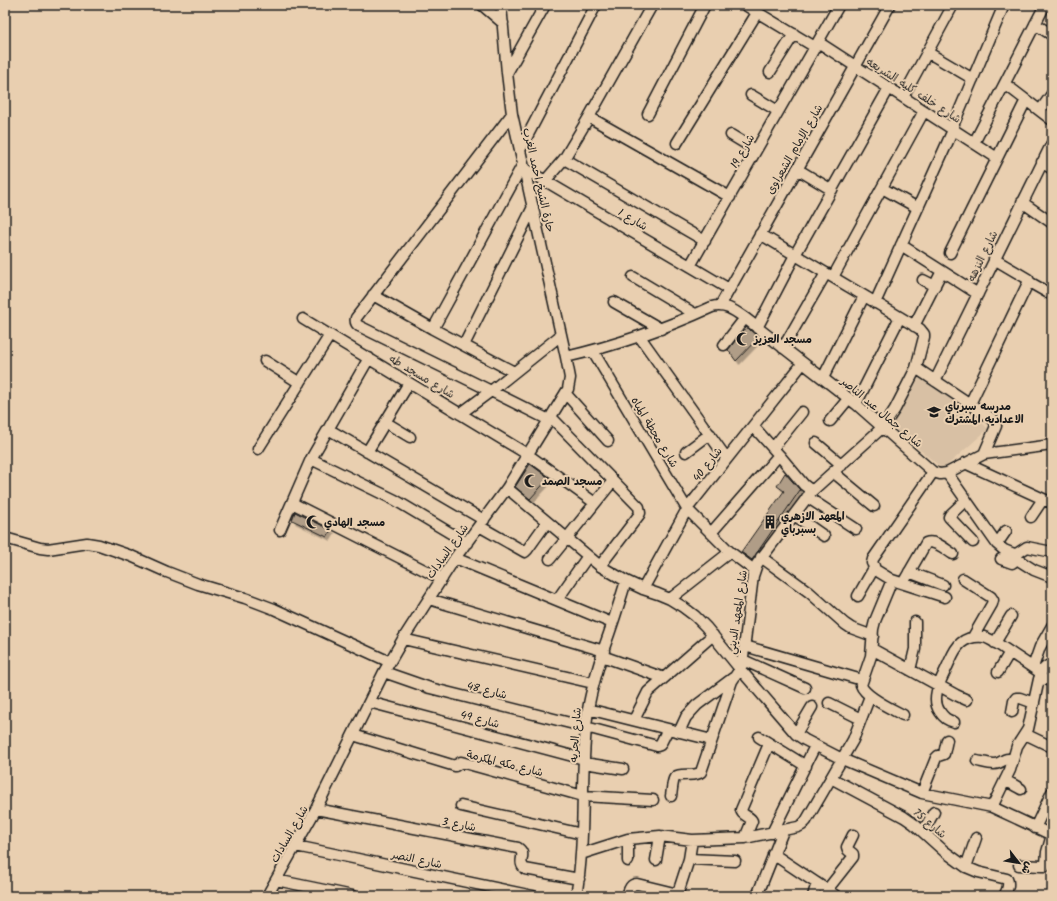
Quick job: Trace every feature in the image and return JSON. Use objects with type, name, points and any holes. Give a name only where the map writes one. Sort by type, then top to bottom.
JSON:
[{"type":"street","points":[[482,5],[503,23]]},
{"type":"street","name":"حارة الشيخ احمد الغرب","points":[[501,5],[512,114],[566,357]]},
{"type":"street","points":[[507,73],[544,5]]},
{"type":"street","points":[[520,150],[596,5]]},
{"type":"street","points":[[545,181],[564,159],[652,5]]},
{"type":"street","points":[[648,114],[705,5]]},
{"type":"street","name":"شارع خلف كليه الشريعه","points":[[745,5],[794,34],[816,44],[855,66],[997,158]]},
{"type":"street","name":"شارع 19","points":[[690,266],[839,5]]},
{"type":"street","name":"شارع الإمام الشعراوى","points":[[716,306],[729,289],[890,5]]},
{"type":"street","points":[[903,97],[953,5]]},
{"type":"street","points":[[875,303],[918,208],[1004,5]]},
{"type":"street","points":[[974,143],[1045,5]]},
{"type":"street","points":[[677,143],[757,13]]},
{"type":"street","points":[[1035,24],[1052,36]]},
{"type":"street","points":[[770,72],[794,34]]},
{"type":"street","points":[[927,52],[972,79]]},
{"type":"street","points":[[1005,84],[1052,120]]},
{"type":"street","points":[[757,328],[795,255],[889,88]]},
{"type":"street","points":[[1040,111],[1052,94]]},
{"type":"street","points":[[751,95],[778,111]]},
{"type":"street","points":[[950,253],[1026,100]]},
{"type":"street","points":[[783,348],[882,188],[924,111]]},
{"type":"street","points":[[512,114],[373,295],[356,318],[356,323],[359,326],[550,419],[613,481],[639,507],[640,510],[639,515],[600,566]]},
{"type":"street","points":[[589,117],[730,197]]},
{"type":"street","points":[[731,136],[756,150]]},
{"type":"street","name":"شارع النزهه","points":[[935,381],[1052,143]]},
{"type":"street","points":[[564,159],[705,241]]},
{"type":"street","points":[[1042,162],[1052,169]]},
{"type":"street","points":[[433,329],[524,167]]},
{"type":"street","name":"شارع 1","points":[[524,167],[545,181],[729,289]]},
{"type":"street","points":[[797,169],[832,190]]},
{"type":"street","points":[[882,188],[918,208]]},
{"type":"street","points":[[1022,202],[1052,223]]},
{"type":"street","points":[[464,345],[533,207]]},
{"type":"street","points":[[760,234],[914,326],[942,271]]},
{"type":"street","points":[[901,245],[978,294]]},
{"type":"street","points":[[994,260],[1028,279],[1029,282],[1052,295]]},
{"type":"street","points":[[633,277],[695,314]]},
{"type":"street","points":[[923,280],[935,286]]},
{"type":"street","points":[[970,404],[1029,282]]},
{"type":"street","points":[[373,295],[514,372]]},
{"type":"street","points":[[823,378],[864,296]]},
{"type":"street","points":[[614,302],[661,329]]},
{"type":"street","points":[[566,357],[593,351],[640,337],[716,306]]},
{"type":"street","name":"شارع جمال عبد الناصر","points":[[716,306],[724,306],[732,309],[745,318],[853,401],[933,472]]},
{"type":"street","points":[[830,421],[853,401],[900,317]]},
{"type":"street","points":[[724,346],[745,318]]},
{"type":"street","name":"شارع مسجد طه","points":[[303,319],[527,454],[595,503]]},
{"type":"street","name":"شارع المعهد الديني","points":[[671,796],[674,779],[676,776],[699,774],[731,684],[739,669],[745,646],[754,570],[761,557],[810,494],[883,428],[895,409],[916,368],[924,340],[924,334],[914,326]]},
{"type":"street","points":[[460,414],[491,391],[561,334]]},
{"type":"street","points":[[258,449],[330,335]]},
{"type":"street","points":[[640,337],[727,459]]},
{"type":"street","name":"شارع محطة المياه","points":[[593,351],[687,509],[730,552],[754,570]]},
{"type":"street","name":"شارع السادات","points":[[267,896],[316,809],[384,672],[403,639],[455,558],[507,488],[566,394],[570,378],[566,357]]},
{"type":"street","points":[[280,530],[311,459],[369,358]]},
{"type":"street","points":[[265,361],[300,383]]},
{"type":"street","name":"شارع 40","points":[[643,589],[687,509],[803,363]]},
{"type":"street","points":[[916,368],[992,418],[996,426],[984,454]]},
{"type":"street","points":[[367,452],[409,382]]},
{"type":"street","points":[[566,394],[608,441]]},
{"type":"street","points":[[711,533],[776,451],[802,412]]},
{"type":"street","points":[[385,422],[410,437]]},
{"type":"street","points":[[753,426],[776,451],[810,494],[856,529]]},
{"type":"street","points":[[328,429],[481,523],[525,552],[528,550],[547,522]]},
{"type":"street","points":[[686,452],[710,434]]},
{"type":"street","points":[[816,443],[842,465]]},
{"type":"street","points":[[945,597],[892,580],[874,569],[872,560],[933,472],[940,474],[947,473],[984,454],[1052,445]]},
{"type":"street","points":[[311,459],[395,500],[467,543]]},
{"type":"street","points":[[966,463],[1047,501],[1031,517]]},
{"type":"street","points":[[833,472],[874,506]]},
{"type":"street","points":[[947,473],[997,544],[1034,570],[1052,577]]},
{"type":"street","points":[[550,559],[613,481]]},
{"type":"street","points":[[507,488],[600,566],[626,581],[670,599],[695,616],[713,635],[739,669],[796,734],[805,740],[842,759],[922,793],[992,807],[1052,835],[1045,866],[1019,864]]},
{"type":"street","points":[[966,500],[950,514],[949,517],[973,542]]},
{"type":"street","points":[[292,503],[442,579]]},
{"type":"street","points":[[794,515],[824,536]]},
{"type":"street","points":[[997,544],[1006,531]]},
{"type":"street","points":[[5,538],[48,549],[87,543],[98,545],[131,556],[198,584],[245,598],[274,609],[390,662]]},
{"type":"street","points":[[903,583],[926,543],[934,542],[953,554]]},
{"type":"street","points":[[1001,559],[1010,563],[1014,562],[1015,556],[1027,547],[1052,552]]},
{"type":"street","points":[[670,599],[730,552]]},
{"type":"street","points":[[557,600],[588,556]]},
{"type":"street","points":[[761,557],[809,592],[845,624],[851,628],[873,636]]},
{"type":"street","points":[[455,558],[612,623]]},
{"type":"street","points":[[858,596],[874,569]]},
{"type":"street","points":[[909,572],[943,585]]},
{"type":"street","points":[[963,579],[991,597],[993,600],[973,637]]},
{"type":"street","points":[[892,580],[875,621],[869,664],[861,685],[870,696],[903,715]]},
{"type":"street","name":"شارع الحريه","points":[[576,896],[581,854],[584,761],[588,709],[593,683],[626,581]]},
{"type":"street","points":[[429,599],[603,653],[664,678]]},
{"type":"street","points":[[995,643],[1011,616]]},
{"type":"street","points":[[910,670],[915,649],[915,622]]},
{"type":"street","points":[[992,807],[1005,780],[1017,746],[1030,724],[1038,673],[1040,647],[1052,626]]},
{"type":"street","points":[[634,720],[646,695],[713,635]]},
{"type":"street","points":[[954,722],[944,718],[937,706],[935,700],[938,686],[955,650],[960,644],[973,637],[985,637],[1010,652],[1038,673],[1052,680]]},
{"type":"street","points":[[403,639],[593,683]]},
{"type":"street","points":[[745,646],[862,680]]},
{"type":"street","points":[[872,649],[966,700]]},
{"type":"street","points":[[998,672],[1010,652]]},
{"type":"street","points":[[1038,673],[1049,664],[1052,664]]},
{"type":"street","points":[[739,669],[805,688]]},
{"type":"street","points":[[679,732],[686,717],[696,705],[739,669]]},
{"type":"street","name":"شارع 48","points":[[384,672],[430,688],[657,746],[660,745],[668,729]]},
{"type":"street","points":[[581,854],[628,839],[660,836],[692,840],[745,838],[783,831],[802,825],[806,821],[853,740],[870,696]]},
{"type":"street","points":[[1012,712],[1014,700],[1016,698],[1034,703]]},
{"type":"street","name":"شارع 49","points":[[369,702],[584,761],[624,769]]},
{"type":"street","points":[[829,703],[861,719]]},
{"type":"street","points":[[796,734],[812,707]]},
{"type":"street","points":[[588,709],[712,740]]},
{"type":"street","points":[[1025,734],[1052,747]]},
{"type":"street","name":"شارع مكه المكرمة","points":[[353,735],[455,766],[461,762],[583,796]]},
{"type":"street","points":[[759,737],[806,766]]},
{"type":"street","points":[[922,793],[936,758],[944,754],[947,740]]},
{"type":"street","points":[[745,838],[752,821],[740,810],[769,744]]},
{"type":"street","points":[[772,833],[815,746]]},
{"type":"street","points":[[977,761],[994,764],[1006,759],[1013,760]]},
{"type":"street","name":"شارع 75","points":[[831,778],[904,817],[924,832],[944,851],[966,866],[985,874],[1005,878],[1008,881],[1006,891]]},
{"type":"street","points":[[1005,780],[1021,789]]},
{"type":"street","points":[[1036,828],[1052,792]]},
{"type":"street","points":[[583,796],[653,800]]},
{"type":"street","points":[[462,806],[582,834]]},
{"type":"street","name":"شارع 3","points":[[316,809],[518,848],[522,853],[521,864],[523,868],[579,879]]},
{"type":"street","points":[[924,832],[934,812]]},
{"type":"street","points":[[757,896],[783,831]]},
{"type":"street","points":[[827,890],[853,857],[853,854],[847,847],[853,835]]},
{"type":"street","points":[[656,860],[660,836]]},
{"type":"street","points":[[966,866],[976,838]]},
{"type":"street","points":[[628,839],[628,861]]},
{"type":"street","points":[[627,896],[630,887],[635,884],[678,895],[692,840]]},
{"type":"street","name":"شارع النصر","points":[[296,846],[533,896]]},
{"type":"street","points":[[773,854],[836,896]]},
{"type":"street","points":[[688,859],[735,860]]},
{"type":"street","points":[[276,880],[353,896]]},
{"type":"street","points":[[813,896],[817,883]]},
{"type":"shaded area","name":"مدرسه سبرباي الاعداديه المشترك","points":[[921,374],[958,399],[988,429],[943,469],[890,425]]},
{"type":"building","name":"مسجد العزيز","points":[[746,327],[759,337],[736,361],[728,350]]},
{"type":"building","name":"مسجد الصمد","points":[[530,464],[549,478],[530,499],[515,487]]},
{"type":"building","name":"المعهد الازهري بسبرباي","points":[[785,473],[800,490],[752,560],[741,552],[784,491],[777,486]]},
{"type":"building","points":[[295,512],[331,530],[327,537],[292,520]]},
{"type":"place","name":"مسجد العزيز","points":[[743,339]]},
{"type":"place","name":"مدرسه سبرباي الاعداديه المشترك","points":[[934,412]]},
{"type":"place","name":"مسجد الصمد","points":[[531,481]]},
{"type":"place","name":"مسجد الهادي","points":[[313,522]]},
{"type":"place","name":"المعهد الازهري بسبرباي","points":[[770,522]]}]
